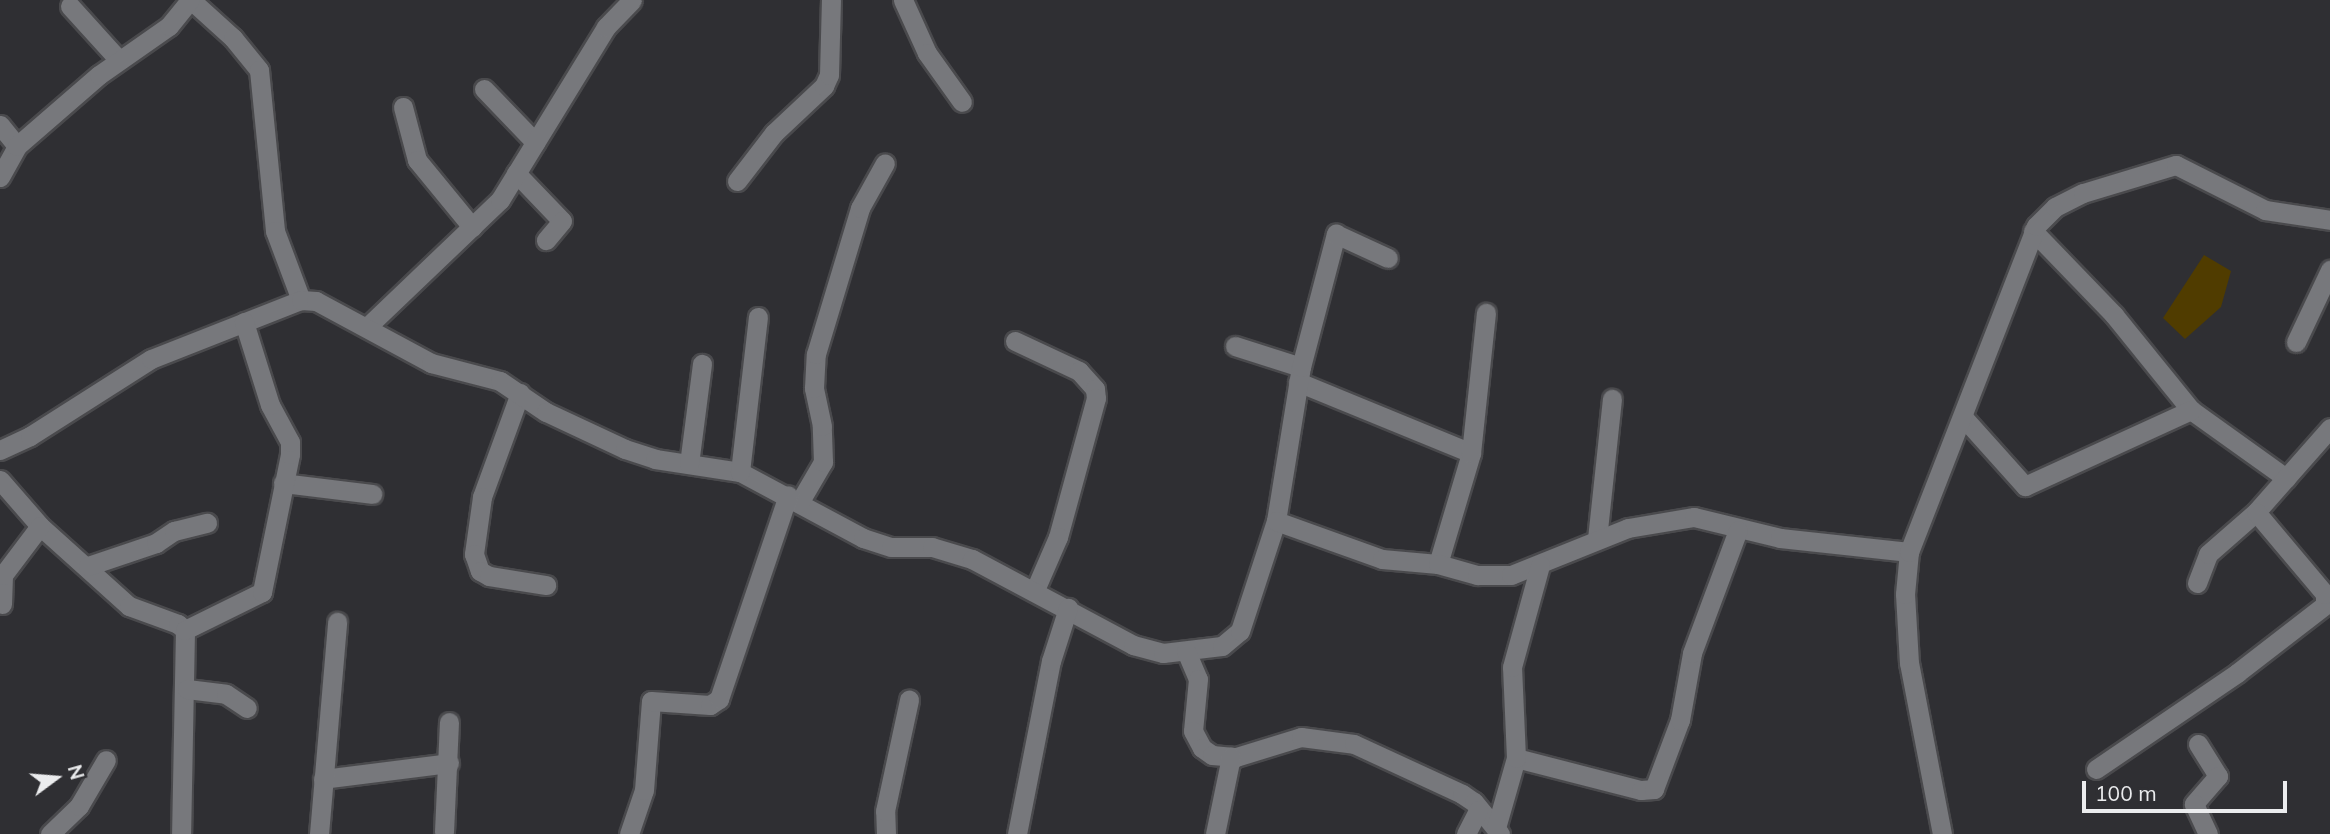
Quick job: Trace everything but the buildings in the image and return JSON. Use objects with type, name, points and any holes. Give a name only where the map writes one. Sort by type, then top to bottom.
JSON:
[{"type":"street","points":[[0,177],[17,146],[119,60],[169,26],[190,0],[259,70],[275,231],[301,300]]},
{"type":"street","points":[[367,327],[500,200],[606,27],[632,0]]},
{"type":"street","points":[[737,181],[774,133],[824,86],[829,75],[831,0]]},
{"type":"street","points":[[903,0],[927,53],[962,102]]},
{"type":"street","points":[[70,6],[119,60]]},
{"type":"street","points":[[484,89],[535,142]]},
{"type":"street","points":[[403,107],[417,160],[472,227]]},
{"type":"street","points":[[0,125],[17,146]]},
{"type":"street","points":[[629,834],[643,790],[651,701],[710,705],[719,699],[793,499],[823,462],[822,426],[814,388],[816,355],[860,208],[886,163]]},
{"type":"street","points":[[1942,834],[1909,663],[1905,594],[1909,552],[1963,417],[1983,355],[2034,231],[2055,207],[2083,193],[2176,165],[2265,209],[2330,220]]},
{"type":"street","points":[[516,173],[562,221],[546,240]]},
{"type":"street","points":[[2034,231],[2114,315],[2191,410],[2286,478]]},
{"type":"street","points":[[0,450],[30,436],[151,359],[301,300],[316,301],[430,363],[500,381],[546,412],[625,449],[689,464],[740,472],[863,538],[891,547],[932,547],[952,553],[1035,590],[1133,645],[1163,653],[1186,651],[1222,646],[1236,638],[1276,521],[1300,374],[1336,234],[1388,258]]},
{"type":"street","points":[[2296,342],[2330,271]]},
{"type":"street","points":[[1438,564],[1471,453],[1486,313]]},
{"type":"street","points":[[740,472],[758,317]]},
{"type":"street","points":[[185,630],[262,592],[283,484],[290,442],[270,405],[244,322]]},
{"type":"street","points":[[1015,341],[1079,371],[1089,380],[1096,398],[1058,537],[1035,590]]},
{"type":"street","points":[[1234,346],[1471,453]]},
{"type":"street","points":[[689,464],[702,363]]},
{"type":"street","points":[[520,393],[482,497],[474,554],[480,571],[489,576],[546,585]]},
{"type":"street","points":[[1597,539],[1612,399]]},
{"type":"street","points":[[1963,417],[2025,486],[2191,410]]},
{"type":"street","points":[[2197,583],[2208,554],[2256,512],[2330,428]]},
{"type":"street","points":[[0,480],[40,526],[88,566],[129,606],[178,624],[185,630],[187,689],[181,834]]},
{"type":"street","points":[[283,484],[372,494]]},
{"type":"street","points":[[2096,769],[2237,673],[2325,605],[2327,597],[2256,512]]},
{"type":"street","points":[[1276,521],[1382,559],[1438,564],[1495,578],[1541,565],[1597,539],[1677,518],[1704,517],[1738,530],[1909,552]]},
{"type":"street","points":[[88,566],[156,543],[174,531],[207,523]]},
{"type":"street","points":[[2,604],[3,575],[40,526]]},
{"type":"street","points":[[1516,758],[1641,790],[1654,789],[1679,720],[1692,653],[1738,530]]},
{"type":"street","points":[[1498,831],[1516,758],[1512,667],[1541,565]]},
{"type":"street","points":[[1017,834],[1051,661],[1068,608]]},
{"type":"street","points":[[319,834],[337,622]]},
{"type":"street","points":[[1186,651],[1198,679],[1195,740],[1212,755],[1231,757],[1301,737],[1354,744],[1462,794],[1498,831]]},
{"type":"street","points":[[187,689],[226,694],[247,708]]},
{"type":"street","points":[[886,834],[886,801],[909,700]]},
{"type":"street","points":[[444,832],[449,722]]},
{"type":"street","points":[[2198,744],[2218,776],[2194,804],[2208,834]]},
{"type":"street","points":[[1215,834],[1231,757]]},
{"type":"street","points":[[50,834],[79,806],[106,760]]},
{"type":"street","points":[[323,779],[449,763]]},
{"type":"street","points":[[1466,834],[1478,810]]},
{"type":"shaded area","points":[[2204,255],[2231,271],[2221,307],[2185,339],[2163,318]]}]
